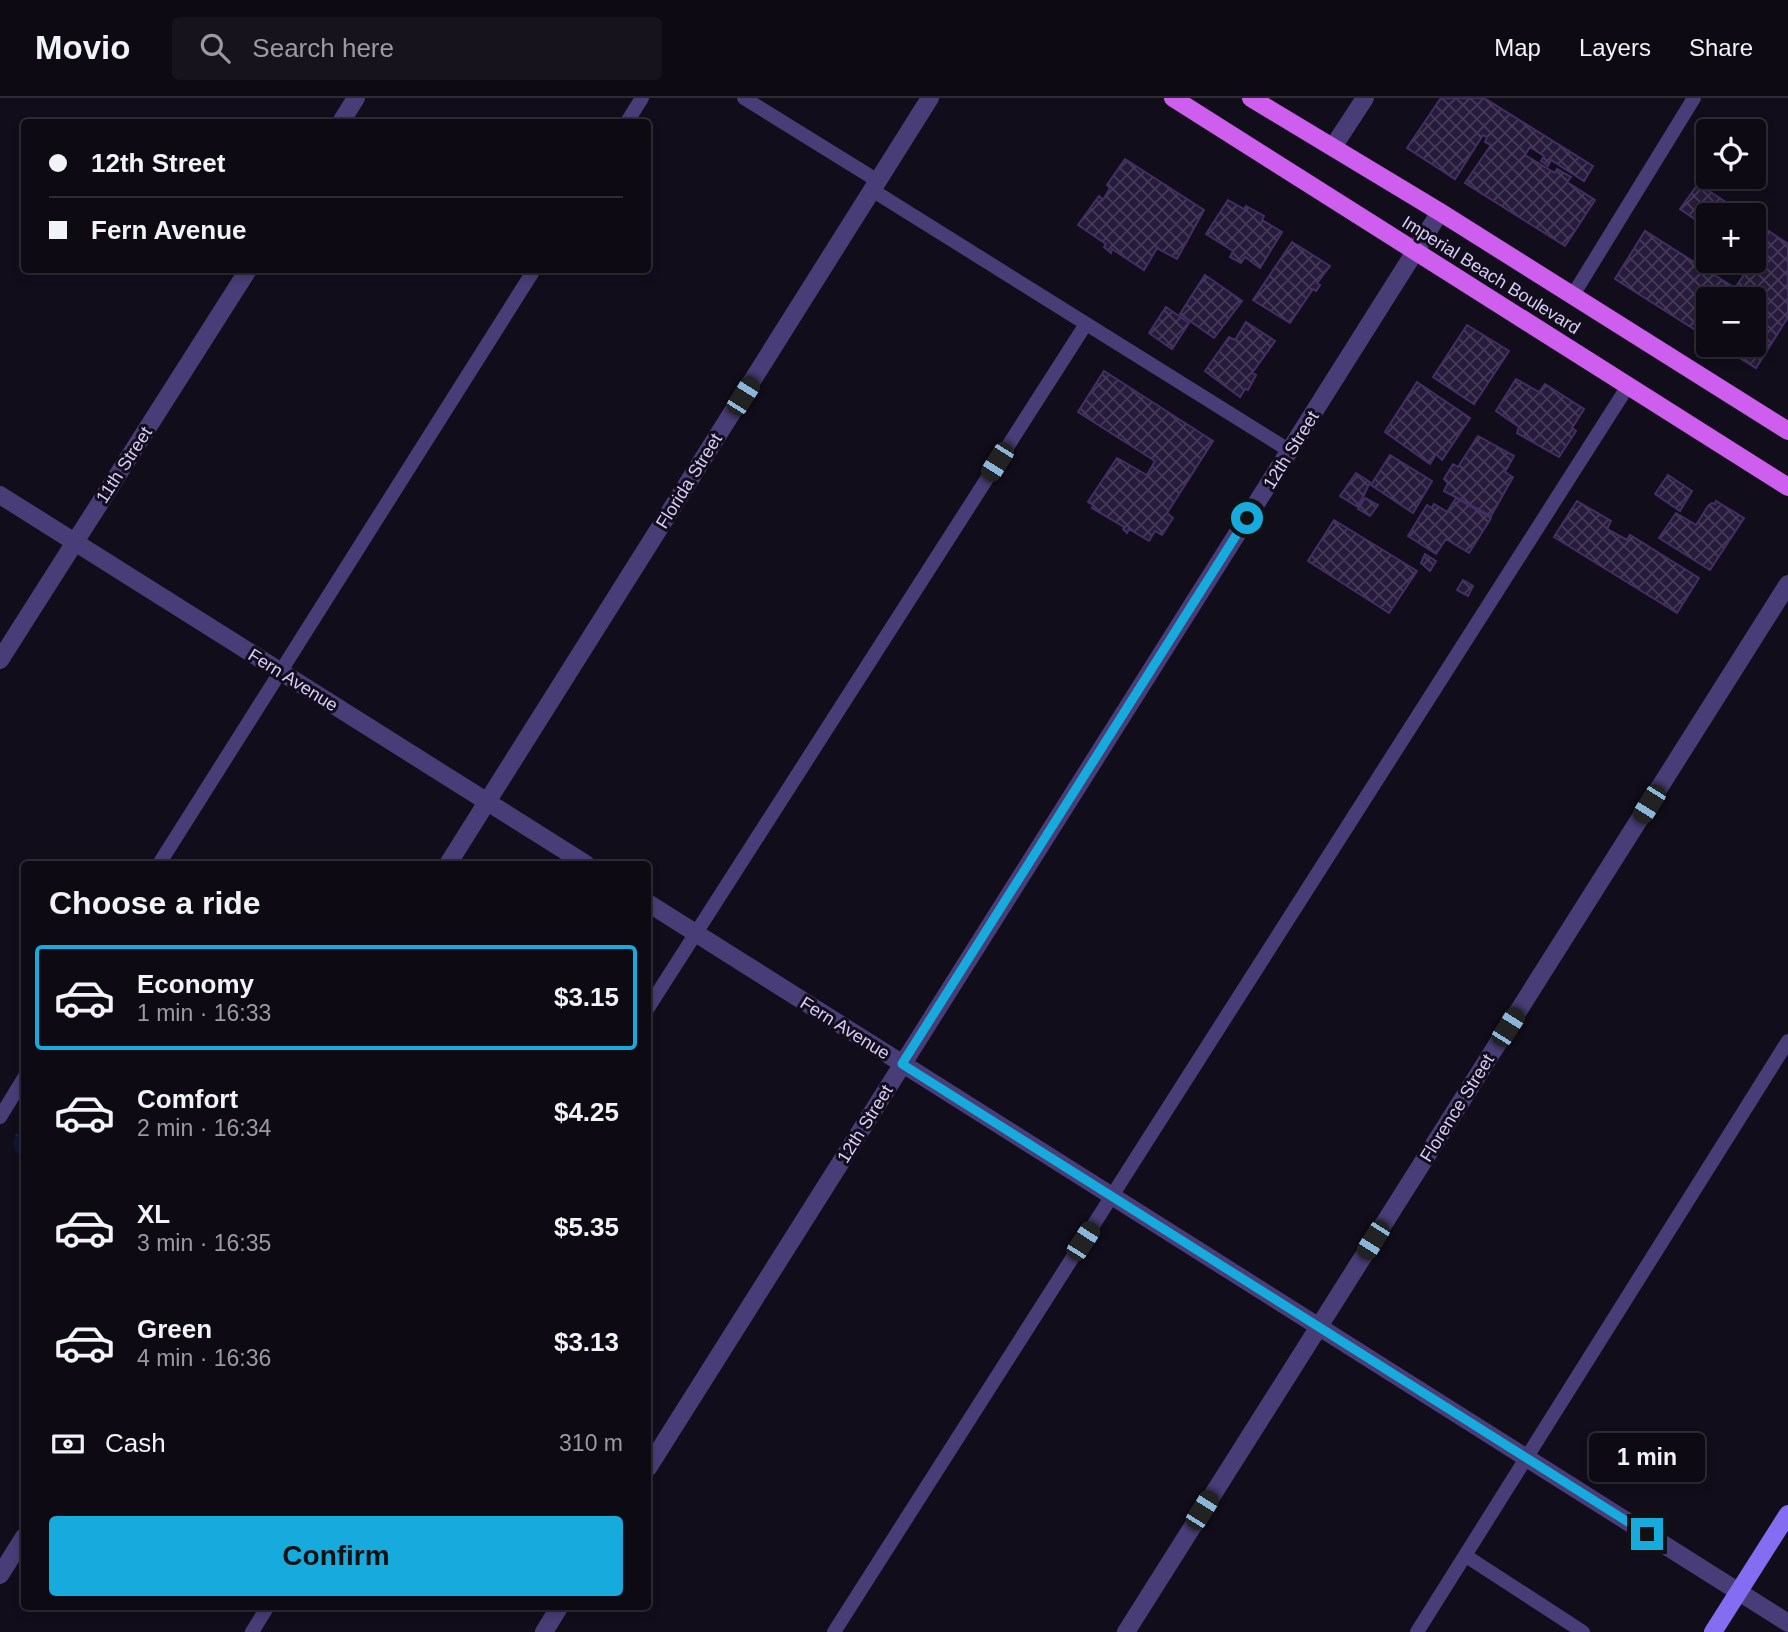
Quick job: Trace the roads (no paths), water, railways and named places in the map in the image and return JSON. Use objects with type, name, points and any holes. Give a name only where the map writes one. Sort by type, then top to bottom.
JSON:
[{"type":"main road","name":"Imperial Beach Boulevard","points":[[1172,98],[1628,386],[1786,480]]},
{"type":"main road","name":"Imperial Beach Boulevard","points":[[1251,98],[1440,212],[1788,431]]},
{"type":"main road","points":[[1713,1632],[1788,1514]]},
{"type":"street","points":[[343,119],[356,98]]},
{"type":"street","name":"Florida Street","points":[[450,861],[930,98]]},
{"type":"street","points":[[1333,147],[1365,98]]},
{"type":"street","name":"12th Street","points":[[651,1463],[1440,212]]},
{"type":"street","name":"11th Street","points":[[0,660],[246,273]]},
{"type":"street","name":"Fern Avenue","points":[[0,495],[581,861]]},
{"type":"street","name":"Florence Street","points":[[1126,1632],[1788,584]]},
{"type":"street","name":"Fern Avenue","points":[[651,905],[1788,1623]]},
{"type":"street","points":[[0,1575],[21,1541]]},
{"type":"street","points":[[544,1632],[558,1610]]},
{"type":"lane","points":[[629,119],[642,98]]},
{"type":"lane","points":[[744,98],[1086,324],[1290,451]]},
{"type":"lane","points":[[1573,295],[1694,98]]},
{"type":"lane","points":[[161,861],[532,273]]},
{"type":"lane","points":[[651,1004],[1086,324]]},
{"type":"lane","points":[[834,1632],[1628,386]]},
{"type":"lane","points":[[1417,1632],[1788,1041]]},
{"type":"lane","points":[[0,1117],[21,1083]]},
{"type":"lane","points":[[1466,1556],[1583,1632]]},
{"type":"lane","points":[[252,1632],[266,1610]]},
{"type":"water","points":[[21,1132],[21,1156],[14,1146],[16,1135]]}]
